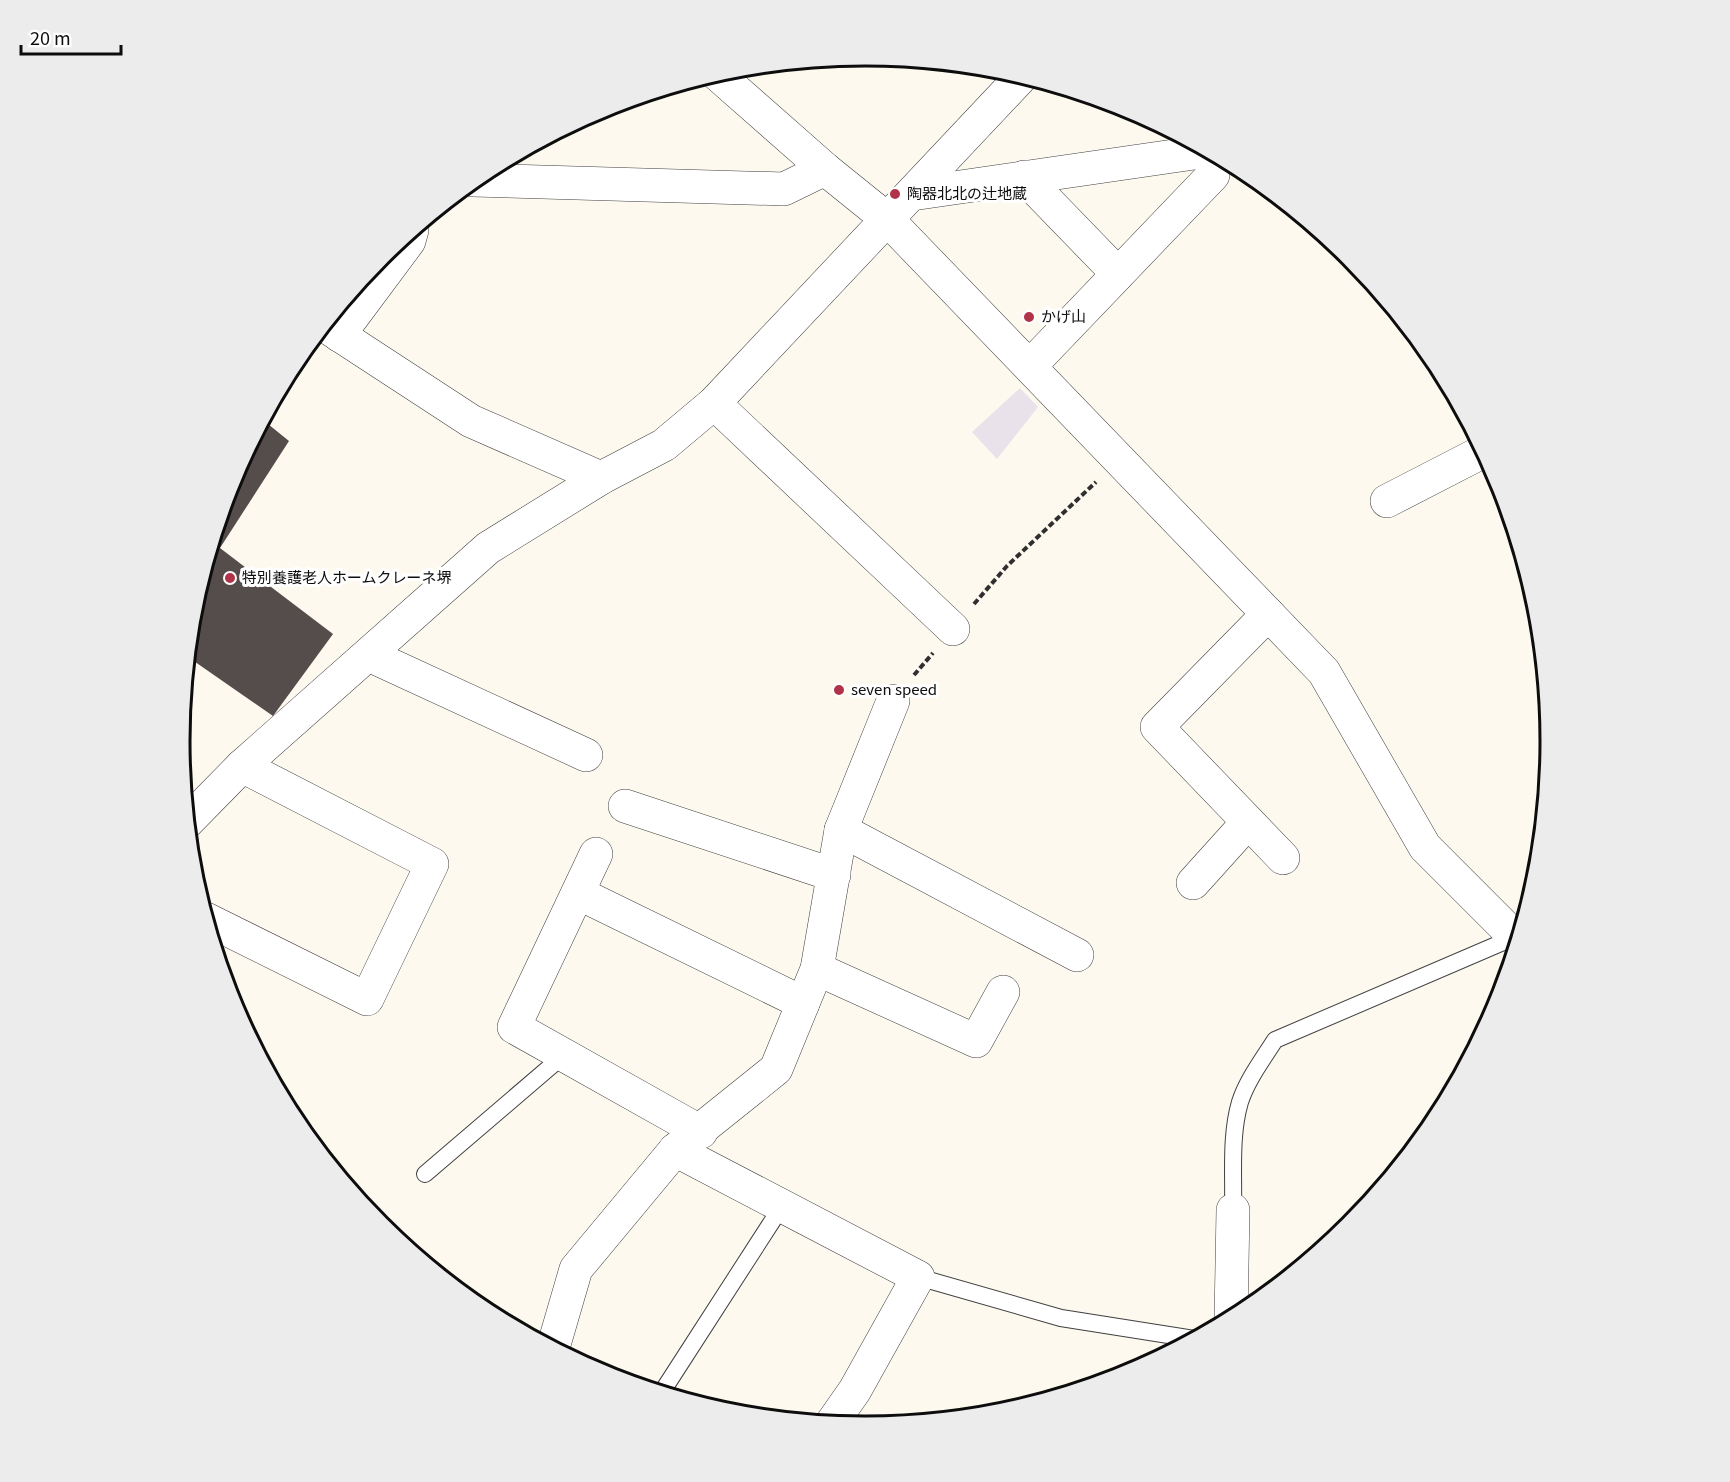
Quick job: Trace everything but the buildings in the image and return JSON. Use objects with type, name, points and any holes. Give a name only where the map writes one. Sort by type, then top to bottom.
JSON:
[{"type":"street","points":[[724,81],[825,169],[887,219],[1324,672],[1425,847],[1512,934]]},
{"type":"street","points":[[194,815],[242,766],[488,548],[600,478],[664,445],[714,403],[1015,83]]},
{"type":"street","points":[[912,194],[1024,177],[1210,163]]},
{"type":"street","points":[[1030,366],[1118,274],[1210,163]]},
{"type":"street","points":[[489,180],[784,189],[825,169]]},
{"type":"street","points":[[1024,177],[1118,274]]},
{"type":"street","points":[[393,260],[331,330],[471,421],[600,478]]},
{"type":"street","points":[[714,403],[953,629]]},
{"type":"street","points":[[1387,501],[1476,455]]},
{"type":"street","points":[[1268,614],[1157,727],[1284,858]]},
{"type":"street","points":[[369,655],[586,755]]},
{"type":"street","points":[[555,1340],[576,1269],[688,1141],[776,1069],[818,969],[841,831],[892,701]]},
{"type":"street","points":[[215,924],[367,999],[432,864],[242,766]]},
{"type":"street","points":[[625,806],[834,875]]},
{"type":"street","points":[[1193,883],[1248,822]]},
{"type":"street","points":[[841,831],[1077,955]]},
{"type":"street","points":[[596,854],[514,1027],[564,1055],[782,1206],[918,1277],[855,1390],[837,1415]]},
{"type":"street","points":[[578,893],[803,1003]]},
{"type":"street","points":[[818,969],[976,1041],[1002,992]]},
{"type":"street","points":[[1231,1308],[1233,1210]]},
{"type":"lane","points":[[1233,1210],[1234,1138],[1240,1101],[1275,1040],[1509,941]]},
{"type":"lane","points":[[425,1174],[564,1055]]},
{"type":"lane","points":[[666,1386],[782,1206]]},
{"type":"lane","points":[[918,1277],[1061,1318],[1182,1336]]},
{"type":"path","points":[[892,701],[1007,566],[1120,459]]},
{"type":"shaded area","points":[[1020,388],[1038,407],[997,459],[972,432]]},
{"type":"place","name":"陶器北北の辻地蔵","points":[[895,194]]},
{"type":"place","name":"かげ山","points":[[1029,317]]},
{"type":"place","name":"特別養護老人ホームクレーネ堺","points":[[230,578]]},
{"type":"place","name":"seven speed","points":[[839,690]]}]
